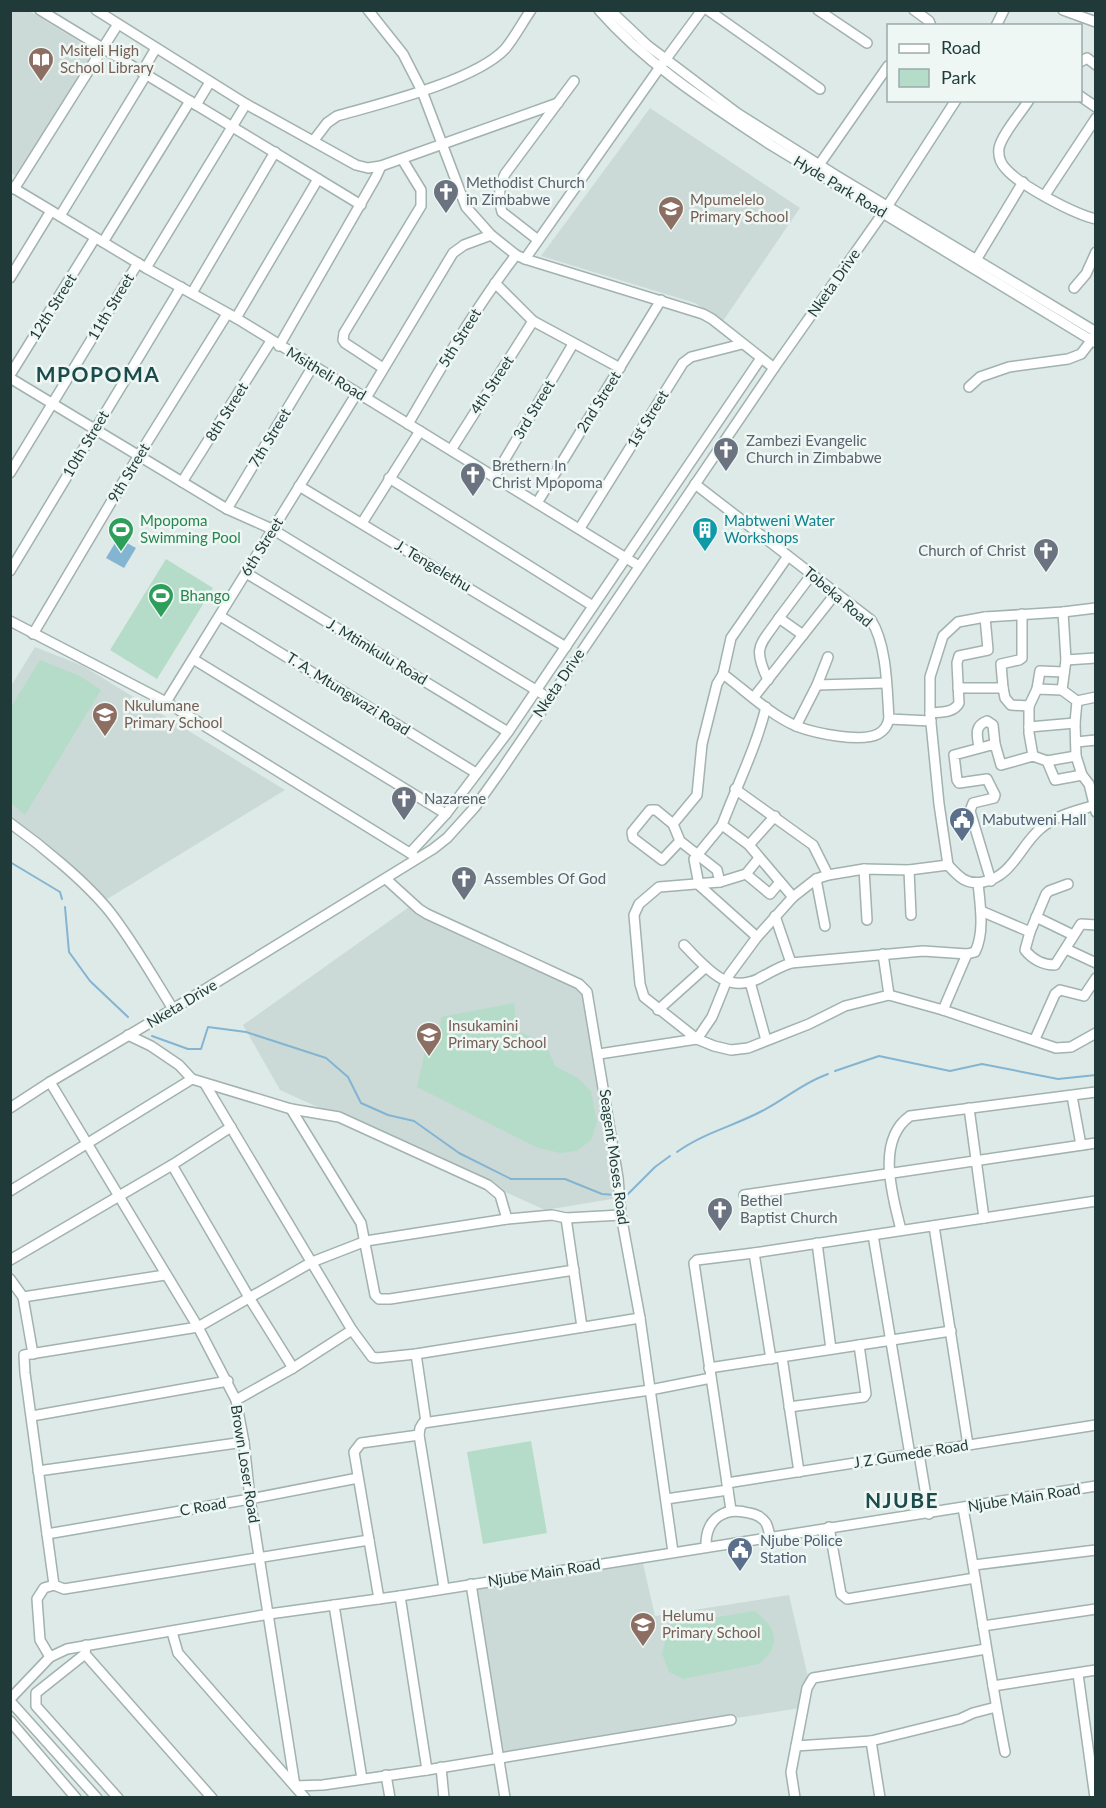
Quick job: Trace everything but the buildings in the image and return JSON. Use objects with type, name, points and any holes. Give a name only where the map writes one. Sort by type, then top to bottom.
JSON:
[{"type":"street","points":[[40,10],[361,205]]},
{"type":"street","points":[[96,10],[246,104],[356,165],[368,168],[402,159],[441,143],[558,103]]},
{"type":"street","points":[[368,10],[403,54],[422,91],[466,207],[491,235],[521,257],[661,300],[712,319],[774,368]]},
{"type":"street","points":[[314,140],[327,123],[337,116],[422,91],[486,63],[504,50],[531,10]]},
{"type":"street","name":"Hyde Park Road","points":[[599,10],[621,33],[737,113],[886,209],[1095,338]]},
{"type":"street","name":"Hyde Park Road","points":[[610,10],[663,63],[771,145],[886,209]]},
{"type":"street","name":"5th Street","points":[[408,424],[449,353],[495,283],[538,240],[702,10]]},
{"type":"street","points":[[708,10],[820,89]]},
{"type":"street","points":[[818,10],[867,43]]},
{"type":"street","points":[[914,10],[930,24]]},
{"type":"street","points":[[997,24],[1004,10]]},
{"type":"street","points":[[1063,10],[1095,22]]},
{"type":"street","points":[[12,188],[118,24]]},
{"type":"street","points":[[10,278],[55,213],[144,73],[156,48]]},
{"type":"street","points":[[1095,51],[1084,60],[1095,65]]},
{"type":"street","points":[[819,165],[887,67]]},
{"type":"street","points":[[538,240],[502,212],[500,190],[504,174],[574,81]]},
{"type":"street","name":"12th Street","points":[[10,377],[99,240],[193,103],[210,82]]},
{"type":"street","name":"Nketa Drive","points":[[10,1108],[386,879],[414,856],[447,838],[500,772],[694,484],[886,209],[955,102]]},
{"type":"street","points":[[1028,102],[1002,141],[999,160],[1006,170],[1023,182],[1077,213],[1095,219]]},
{"type":"street","name":"11th Street","points":[[10,473],[246,104]]},
{"type":"street","points":[[1045,195],[1095,118]]},
{"type":"street","points":[[192,293],[275,152]]},
{"type":"street","points":[[383,368],[343,340],[344,333],[421,206],[421,190],[402,159]]},
{"type":"street","name":"8th Street","points":[[182,482],[275,343],[361,205],[381,166]]},
{"type":"street","points":[[236,318],[318,179]]},
{"type":"street","points":[[974,264],[1023,182]]},
{"type":"street","name":"Msitheli Road","points":[[12,188],[142,266],[236,318],[639,566]]},
{"type":"street","name":"6th Street","points":[[166,702],[300,486],[383,368],[453,253],[464,245],[491,235]]},
{"type":"street","points":[[1074,288],[1086,274],[1095,252]]},
{"type":"street","points":[[495,283],[533,321],[620,368]]},
{"type":"street","name":"10th Street","points":[[10,571],[182,287]]},
{"type":"street","name":"2nd Street","points":[[537,503],[661,300]]},
{"type":"street","name":"9th Street","points":[[33,634],[138,455],[227,314]]},
{"type":"street","name":"4th Street","points":[[451,450],[533,321]]},
{"type":"street","points":[[969,387],[980,377],[1009,367],[1068,359],[1081,354],[1095,338]]},
{"type":"street","name":"3rd Street","points":[[495,476],[573,344]]},
{"type":"street","name":"1st Street","points":[[580,528],[683,363],[691,357],[742,344]]},
{"type":"street","points":[[10,621],[99,665],[166,702],[414,856],[537,691],[625,556],[761,358]]},
{"type":"street","name":"7th Street","points":[[227,509],[313,366]]},
{"type":"street","points":[[10,377],[227,509],[272,530],[549,698]]},
{"type":"street","points":[[362,523],[420,431]]},
{"type":"street","points":[[389,478],[593,606]]},
{"type":"street","name":"Tobeka Road","points":[[694,484],[871,620],[877,629],[882,651],[889,719]]},
{"type":"street","name":"J. Tengelethu","points":[[300,486],[566,647]]},
{"type":"street","points":[[673,824],[696,798],[702,744],[717,684],[723,674],[732,638],[788,556]]},
{"type":"street","name":"J. Mtimkulu Road","points":[[246,573],[508,732]]},
{"type":"street","points":[[768,680],[758,653],[759,646],[812,574]]},
{"type":"street","points":[[754,697],[836,593]]},
{"type":"street","points":[[1077,701],[1076,756],[1082,775],[1092,783],[1095,807],[1063,815],[1050,821],[1038,830],[1011,866],[990,881],[970,883],[959,878],[948,865],[930,717],[930,677],[943,636],[958,622],[986,617],[1095,608]]},
{"type":"street","points":[[1062,690],[1066,660],[1063,612]]},
{"type":"street","points":[[1002,664],[1022,658],[1022,614]]},
{"type":"street","name":"T. A. Mtungwazi Road","points":[[220,615],[476,773]]},
{"type":"street","points":[[986,617],[988,650],[1002,664],[1005,698],[1011,705],[1029,706]]},
{"type":"street","points":[[779,618],[803,635]]},
{"type":"street","points":[[723,674],[766,707],[796,726],[826,734],[862,738],[885,729],[889,719],[930,717],[954,710],[959,703],[957,663],[959,656],[988,650]]},
{"type":"street","points":[[796,726],[817,686],[828,657]]},
{"type":"street","points":[[1066,660],[1095,658]]},
{"type":"street","points":[[193,659],[447,814]]},
{"type":"street","points":[[1033,756],[1029,706],[1037,689],[1040,671],[1064,672]]},
{"type":"street","points":[[817,686],[886,682]]},
{"type":"street","points":[[958,688],[1003,688]]},
{"type":"street","points":[[1037,689],[1062,690],[1077,701],[1095,697]]},
{"type":"street","points":[[757,937],[699,885],[693,863],[697,853],[722,825],[735,789],[759,737],[766,707]]},
{"type":"street","points":[[979,747],[978,728],[980,724],[987,721],[993,725],[1001,765],[1033,756],[1047,761],[1076,756]]},
{"type":"street","points":[[1029,727],[1075,723]]},
{"type":"street","points":[[1076,742],[1095,740]]},
{"type":"street","points":[[990,881],[970,811],[973,803],[989,800],[995,795],[987,779],[959,783],[953,758],[954,755],[995,744]]},
{"type":"street","points":[[1047,761],[1055,780],[1082,775]]},
{"type":"street","points":[[735,789],[813,845],[828,875]]},
{"type":"street","points":[[680,841],[662,860],[632,836],[632,832],[653,808],[673,824],[680,841],[717,870],[720,882]]},
{"type":"street","points":[[748,844],[775,816]]},
{"type":"street","points":[[10,823],[103,904],[143,960],[173,1010]]},
{"type":"street","points":[[722,825],[748,844],[793,897]]},
{"type":"street","points":[[759,858],[746,874],[720,882],[659,887],[639,904],[634,915],[642,994],[657,1010],[697,1039],[731,1050],[748,1048],[809,1024],[845,1006],[889,995],[1035,1039],[1056,1048],[1071,1047],[1095,1033]]},
{"type":"street","points":[[599,1054],[697,1039],[714,1012],[726,981],[757,937],[793,897],[816,879],[864,869],[909,870],[948,865]]},
{"type":"street","points":[[864,869],[867,920]]},
{"type":"street","points":[[909,870],[911,915]]},
{"type":"street","points":[[746,874],[770,894],[780,882]]},
{"type":"street","name":"Seagent Moses Road","points":[[386,879],[427,914],[585,987],[599,1054],[618,1178],[621,1215],[640,1318],[673,1552]]},
{"type":"street","points":[[816,879],[825,926]]},
{"type":"street","points":[[684,945],[706,967],[726,981],[739,984],[750,982],[791,963],[923,951],[967,954],[975,952],[979,945],[981,911],[978,883]]},
{"type":"street","points":[[1068,884],[1049,891],[1036,917],[1025,950],[1032,958],[1055,965],[1082,923],[1095,925]]},
{"type":"street","points":[[981,911],[1030,932]]},
{"type":"street","points":[[775,916],[791,963]]},
{"type":"street","points":[[1036,917],[1073,935]]},
{"type":"street","points":[[1066,949],[1095,963]]},
{"type":"street","points":[[883,954],[889,995]]},
{"type":"street","points":[[943,1010],[967,954]]},
{"type":"street","points":[[657,1010],[706,967]]},
{"type":"street","points":[[1035,1039],[1055,994],[1060,990],[1067,990],[1084,996],[1095,978]]},
{"type":"street","points":[[750,982],[766,1040]]},
{"type":"street","points":[[128,1035],[151,1046],[179,1065],[192,1079],[291,1109],[339,1117],[488,1185],[500,1195],[507,1219]]},
{"type":"street","points":[[10,1191],[192,1079]]},
{"type":"street","name":"Brown Loser Road","points":[[50,1082],[198,1327],[236,1400],[295,1786]]},
{"type":"street","points":[[205,1084],[352,1330],[372,1357],[416,1354],[640,1318]]},
{"type":"street","points":[[901,1230],[888,1173],[892,1146],[900,1125],[910,1116],[1095,1092]]},
{"type":"street","points":[[1072,1096],[1081,1145]]},
{"type":"street","points":[[969,1108],[984,1218]]},
{"type":"street","points":[[291,1109],[361,1223],[375,1295],[383,1300],[574,1270]]},
{"type":"street","points":[[10,1260],[172,1165],[231,1127]]},
{"type":"street","points":[[744,1195],[1095,1143]]},
{"type":"street","points":[[172,1165],[293,1368]]},
{"type":"street","points":[[731,1510],[694,1263],[697,1260],[1095,1201]]},
{"type":"street","points":[[54,1585],[24,1355],[198,1327],[312,1262],[366,1241],[507,1219],[552,1215],[566,1218],[621,1215]]},
{"type":"street","points":[[566,1218],[582,1328]]},
{"type":"street","points":[[934,1226],[968,1445]]},
{"type":"street","points":[[873,1235],[890,1340],[929,1514]]},
{"type":"street","points":[[817,1243],[831,1349]]},
{"type":"street","points":[[754,1253],[771,1359]]},
{"type":"street","points":[[24,1297],[165,1275]]},
{"type":"street","points":[[10,1279],[24,1297],[33,1354]]},
{"type":"street","points":[[236,1400],[293,1368],[352,1330]]},
{"type":"street","points":[[444,1588],[419,1435],[420,1428],[426,1422],[650,1390],[771,1359],[951,1331]]},
{"type":"street","points":[[789,1407],[864,1397],[866,1394],[859,1345]]},
{"type":"street","points":[[416,1354],[426,1422]]},
{"type":"street","points":[[782,1357],[799,1472]]},
{"type":"street","points":[[32,1416],[228,1381]]},
{"type":"street","name":"J Z Gumede Road","points":[[666,1499],[799,1472],[1095,1425]]},
{"type":"street","points":[[379,1599],[354,1452],[361,1443],[419,1435]]},
{"type":"street","points":[[38,1471],[244,1442]]},
{"type":"street","name":"C Road","points":[[47,1534],[358,1478]]},
{"type":"street","points":[[1095,1486],[1095,1497]]},
{"type":"street","name":"Njube Main Road","points":[[10,1700],[50,1657],[67,1649],[86,1649],[269,1614],[400,1596],[1095,1486]]},
{"type":"street","points":[[963,1508],[1005,1752]]},
{"type":"street","points":[[706,1547],[712,1521],[731,1510],[753,1514],[762,1519],[767,1524],[770,1536]]},
{"type":"street","points":[[829,1527],[841,1594],[847,1599],[975,1578]]},
{"type":"street","points":[[50,1657],[40,1640],[37,1599],[44,1588],[54,1585],[64,1589],[369,1540]]},
{"type":"street","points":[[974,1565],[1095,1550]]},
{"type":"street","points":[[471,1584],[506,1797]]},
{"type":"street","points":[[400,1596],[427,1770]]},
{"type":"street","points":[[334,1605],[362,1779]]},
{"type":"street","points":[[982,1626],[1095,1609]]},
{"type":"street","points":[[172,1632],[178,1653],[305,1797]]},
{"type":"street","points":[[118,1797],[36,1706],[36,1694],[86,1649],[212,1797]]},
{"type":"street","points":[[795,1797],[791,1772],[807,1688],[813,1678],[986,1649]]},
{"type":"street","points":[[993,1686],[1095,1670]]},
{"type":"street","points":[[1078,1674],[1095,1797]]},
{"type":"street","points":[[10,1700],[97,1797]]},
{"type":"street","points":[[796,1746],[872,1741],[960,1719],[996,1707]]},
{"type":"street","points":[[295,1786],[323,1785],[427,1770],[731,1720]]},
{"type":"street","points":[[10,1721],[76,1797]]},
{"type":"street","points":[[872,1741],[880,1797]]},
{"type":"street","points":[[441,1767],[444,1797]]},
{"type":"street","points":[[386,1775],[390,1797]]},
{"type":"shaded area","points":[[10,11],[29,11],[95,51],[19,178],[11,173]]},
{"type":"shaded area","name":"Mpumelelo Primary School","points":[[650,108],[800,208],[723,321],[695,303],[541,256]]},
{"type":"shaded area","name":"Nkulumane Primary School","points":[[35,647],[83,666],[285,790],[104,901],[11,819],[11,686]]},
{"type":"shaded area","name":"Insukamini Primary School","points":[[409,907],[581,987],[585,991],[618,1198],[545,1210],[280,1090],[243,1025]]},
{"type":"shaded area","name":"Helumu Primary School","points":[[642,1559],[655,1616],[789,1595],[809,1681],[801,1708],[503,1754],[473,1585]]},
{"type":"green space","name":"Bhango","points":[[166,559],[213,588],[157,679],[110,650]]},
{"type":"green space","points":[[40,660],[80,676],[101,690],[25,815],[11,803],[11,707]]},
{"type":"green space","points":[[514,1003],[517,1031],[545,1042],[555,1066],[578,1078],[591,1091],[597,1122],[591,1140],[577,1151],[560,1153],[538,1148],[417,1087],[427,1042],[439,1041],[441,1017]]},
{"type":"green space","points":[[531,1441],[547,1533],[483,1544],[467,1452]]},
{"type":"green space","points":[[754,1611],[768,1623],[774,1636],[771,1650],[759,1664],[683,1679],[669,1672],[662,1654],[669,1625]]},
{"type":"water","name":"Mpopoma Swimming Pool","points":[[118,538],[136,548],[124,568],[106,558]]},
{"type":"waterway","points":[[10,862],[60,892],[62,899]]},
{"type":"waterway","points":[[65,907],[69,952],[90,981],[128,1017]]},
{"type":"waterway","points":[[152,1036],[188,1049],[201,1049],[208,1027],[246,1032],[326,1058],[348,1077],[361,1103],[388,1115],[414,1121],[459,1153],[511,1179],[565,1179],[602,1194],[616,1195]]},
{"type":"waterway","points":[[835,1071],[879,1056],[950,1071],[982,1064],[1058,1079],[1096,1075]]},
{"type":"waterway","points":[[677,1152],[697,1140],[762,1111],[828,1074]]},
{"type":"waterway","points":[[623,1195],[627,1195],[655,1167],[670,1156]]},
{"type":"place","name":"Msiteli High School Library","points":[[41,83]]},
{"type":"place","name":"Methodist Church in Zimbabwe","points":[[446,215]]},
{"type":"place","name":"Mpumelelo Primary School","points":[[671,232]]},
{"type":"place","name":"Zambezi Evangelic Church in Zimbabwe","points":[[726,473]]},
{"type":"place","name":"Brethern In Christ Mpopoma","points":[[473,498]]},
{"type":"place","name":"Mpopoma Swimming Pool","points":[[121,553]]},
{"type":"place","name":"Mabtweni Water Workshops","points":[[705,553]]},
{"type":"place","name":"Church of Christ","points":[[1046,574]]},
{"type":"place","name":"Bhango","points":[[161,619]]},
{"type":"place","name":"Nkulumane Primary School","points":[[105,738]]},
{"type":"place","name":"Nazarene","points":[[404,822]]},
{"type":"place","name":"Mabutweni Hall","points":[[962,843]]},
{"type":"place","name":"Assembles Of God","points":[[464,902]]},
{"type":"place","name":"Insukamini Primary School","points":[[429,1058]]},
{"type":"place","name":"Bethel Baptist Church","points":[[720,1233]]},
{"type":"place","name":"Njube Police Station","points":[[740,1573]]},
{"type":"place","name":"Helumu Primary School","points":[[643,1648]]},
{"type":"district","name":"MPOPOMA","points":[[98,375]]},
{"type":"district","name":"NJUBE","points":[[902,1501]]}]
